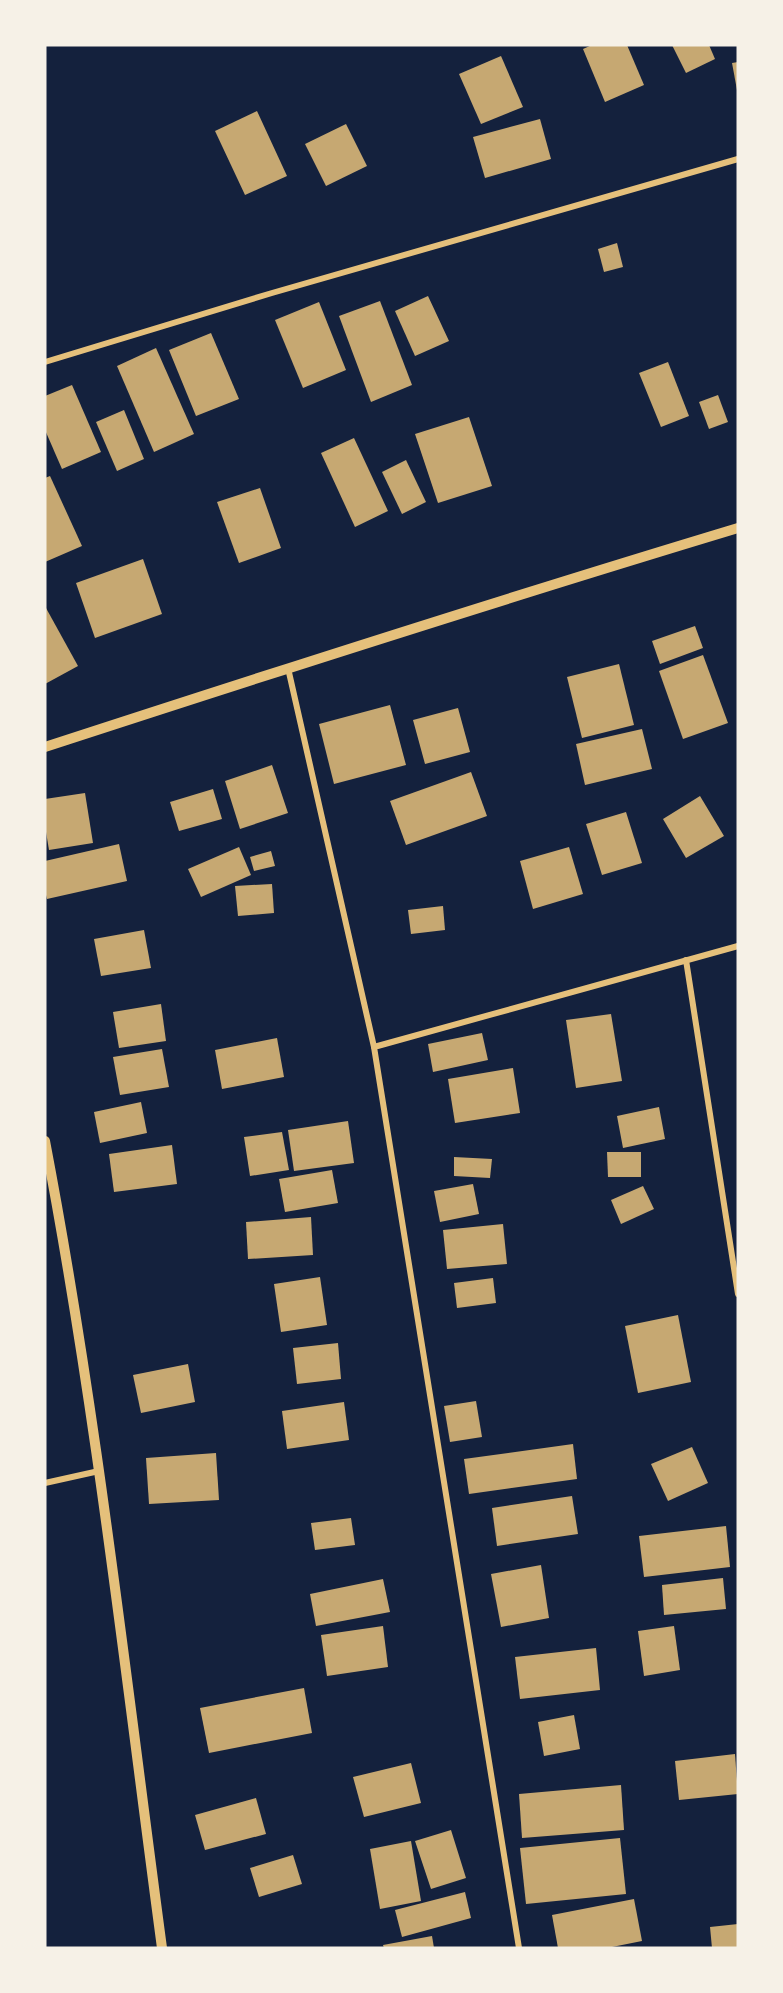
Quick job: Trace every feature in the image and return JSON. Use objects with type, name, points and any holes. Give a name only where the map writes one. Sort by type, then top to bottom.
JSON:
[{"type":"street","points":[[45,362],[272,293],[738,159]]},
{"type":"street","points":[[45,747],[580,575],[738,528]]},
{"type":"street","points":[[288,668],[374,1047],[519,1948]]},
{"type":"street","points":[[374,1047],[738,946]]},
{"type":"street","points":[[686,960],[738,1294]]},
{"type":"street","points":[[45,1141],[60,1220],[99,1471],[162,1948]]},
{"type":"street","points":[[45,1483],[99,1471]]},
{"type":"building","points":[[592,45],[627,45],[644,85],[605,102],[583,49]]},
{"type":"building","points":[[672,45],[709,45],[715,59],[686,73]]},
{"type":"building","points":[[501,56],[523,107],[481,124],[459,74]]},
{"type":"building","points":[[738,62],[738,90],[737,90],[732,63]]},
{"type":"building","points":[[257,111],[287,176],[245,195],[215,131]]},
{"type":"building","points":[[540,119],[551,159],[485,178],[473,137]]},
{"type":"building","points":[[346,124],[367,166],[326,186],[305,144]]},
{"type":"building","points":[[617,243],[623,267],[604,272],[598,249]]},
{"type":"building","points":[[428,296],[449,341],[415,356],[395,311]]},
{"type":"building","points":[[380,301],[412,385],[371,402],[339,316]]},
{"type":"building","points":[[319,302],[346,370],[303,388],[275,320]]},
{"type":"building","points":[[211,333],[239,399],[196,416],[169,350]]},
{"type":"building","points":[[156,348],[194,434],[154,452],[117,366]]},
{"type":"building","points":[[668,362],[689,416],[661,427],[639,373]]},
{"type":"building","points":[[72,385],[101,452],[62,469],[45,430],[45,396]]},
{"type":"building","points":[[718,395],[728,422],[709,429],[699,402]]},
{"type":"building","points":[[124,410],[144,459],[117,471],[96,422]]},
{"type":"building","points":[[469,417],[492,486],[438,503],[415,434]]},
{"type":"building","points":[[354,438],[388,511],[355,527],[321,453]]},
{"type":"building","points":[[406,460],[426,502],[402,514],[382,472]]},
{"type":"building","points":[[50,476],[82,546],[45,562],[45,478]]},
{"type":"building","points":[[260,488],[281,548],[239,563],[217,502]]},
{"type":"building","points":[[143,559],[162,614],[95,638],[76,583]]},
{"type":"building","points":[[45,608],[78,666],[45,684]]},
{"type":"building","points":[[695,626],[703,648],[660,664],[652,641]]},
{"type":"building","points":[[703,655],[728,723],[683,739],[659,671]]},
{"type":"building","points":[[619,664],[634,725],[582,738],[567,677]]},
{"type":"building","points":[[390,705],[406,765],[334,784],[319,724]]},
{"type":"building","points":[[458,708],[470,752],[425,764],[413,720]]},
{"type":"building","points":[[642,729],[652,769],[585,785],[576,744]]},
{"type":"building","points":[[272,765],[288,813],[240,829],[225,781]]},
{"type":"building","points":[[471,772],[487,816],[406,845],[390,801]]},
{"type":"building","points":[[213,789],[222,819],[179,831],[170,802]]},
{"type":"building","points":[[85,793],[93,843],[49,850],[45,826],[45,799]]},
{"type":"building","points":[[700,796],[724,836],[686,858],[663,819]]},
{"type":"building","points":[[626,812],[642,863],[602,875],[586,824]]},
{"type":"building","points":[[119,844],[127,881],[47,899],[45,861]]},
{"type":"building","points":[[239,847],[251,875],[201,897],[188,869]]},
{"type":"building","points":[[569,847],[583,894],[533,909],[520,861]]},
{"type":"building","points":[[271,851],[275,866],[254,871],[250,857]]},
{"type":"building","points":[[272,884],[274,913],[238,916],[235,886]]},
{"type":"building","points":[[443,906],[445,930],[411,934],[408,910]]},
{"type":"building","points":[[144,930],[151,968],[101,976],[94,939]]},
{"type":"building","points":[[161,1004],[166,1041],[119,1048],[113,1012]]},
{"type":"building","points":[[611,1014],[622,1081],[576,1088],[566,1020]]},
{"type":"building","points":[[482,1033],[488,1060],[433,1072],[428,1044]]},
{"type":"building","points":[[277,1038],[284,1077],[222,1089],[215,1050]]},
{"type":"building","points":[[162,1049],[169,1087],[120,1095],[113,1057]]},
{"type":"building","points":[[513,1068],[520,1113],[455,1123],[448,1079]]},
{"type":"building","points":[[141,1102],[147,1133],[100,1143],[94,1112]]},
{"type":"building","points":[[659,1107],[665,1139],[623,1148],[617,1116]]},
{"type":"building","points":[[348,1121],[354,1163],[294,1171],[288,1130]]},
{"type":"building","points":[[282,1132],[289,1170],[250,1176],[244,1137]]},
{"type":"building","points":[[172,1145],[177,1184],[114,1192],[109,1154]]},
{"type":"building","points":[[607,1152],[641,1152],[641,1177],[608,1177]]},
{"type":"building","points":[[454,1157],[492,1159],[490,1178],[454,1176]]},
{"type":"building","points":[[332,1170],[338,1203],[285,1212],[279,1179]]},
{"type":"building","points":[[473,1184],[479,1214],[440,1222],[434,1191]]},
{"type":"building","points":[[643,1186],[654,1209],[621,1224],[611,1200]]},
{"type":"building","points":[[311,1217],[313,1255],[248,1259],[246,1222]]},
{"type":"building","points":[[503,1224],[507,1264],[447,1269],[443,1230]]},
{"type":"building","points":[[320,1277],[327,1325],[281,1332],[274,1284]]},
{"type":"building","points":[[493,1278],[496,1303],[457,1308],[454,1283]]},
{"type":"building","points":[[678,1315],[691,1382],[638,1393],[625,1326]]},
{"type":"building","points":[[338,1343],[341,1379],[297,1384],[293,1348]]},
{"type":"building","points":[[188,1364],[195,1402],[141,1413],[133,1375]]},
{"type":"building","points":[[476,1401],[482,1437],[450,1442],[444,1406]]},
{"type":"building","points":[[344,1402],[349,1440],[287,1449],[282,1411]]},
{"type":"building","points":[[573,1444],[577,1479],[469,1494],[464,1459]]},
{"type":"building","points":[[692,1447],[708,1483],[668,1501],[651,1464]]},
{"type":"building","points":[[216,1453],[219,1500],[149,1504],[146,1458]]},
{"type":"building","points":[[572,1496],[578,1534],[497,1546],[492,1508]]},
{"type":"building","points":[[351,1518],[355,1545],[315,1550],[311,1523]]},
{"type":"building","points":[[726,1526],[730,1567],[644,1577],[639,1536]]},
{"type":"building","points":[[541,1565],[549,1618],[501,1627],[491,1574]]},
{"type":"building","points":[[723,1578],[726,1609],[664,1615],[662,1585]]},
{"type":"building","points":[[383,1579],[390,1612],[316,1626],[310,1594]]},
{"type":"building","points":[[383,1626],[388,1667],[327,1676],[321,1635]]},
{"type":"building","points":[[674,1626],[680,1670],[644,1676],[638,1631]]},
{"type":"building","points":[[596,1648],[600,1690],[520,1699],[515,1657]]},
{"type":"building","points":[[304,1688],[312,1733],[209,1753],[200,1708]]},
{"type":"building","points":[[574,1715],[580,1749],[544,1756],[538,1722]]},
{"type":"building","points":[[735,1754],[738,1794],[679,1800],[675,1761]]},
{"type":"building","points":[[411,1763],[421,1803],[364,1817],[353,1777]]},
{"type":"building","points":[[621,1785],[624,1830],[522,1838],[519,1794]]},
{"type":"building","points":[[256,1798],[266,1834],[205,1850],[195,1815]]},
{"type":"building","points":[[451,1830],[466,1878],[431,1889],[415,1841]]},
{"type":"building","points":[[620,1838],[626,1894],[526,1904],[520,1848]]},
{"type":"building","points":[[411,1841],[421,1901],[380,1909],[370,1849]]},
{"type":"building","points":[[293,1855],[302,1884],[259,1897],[250,1868]]},
{"type":"building","points":[[465,1892],[471,1918],[402,1937],[395,1910]]},
{"type":"building","points":[[634,1899],[642,1941],[607,1948],[558,1948],[552,1915]]},
{"type":"building","points":[[738,1924],[738,1948],[712,1948],[710,1927]]},
{"type":"building","points":[[432,1936],[434,1948],[384,1948],[383,1945]]}]
